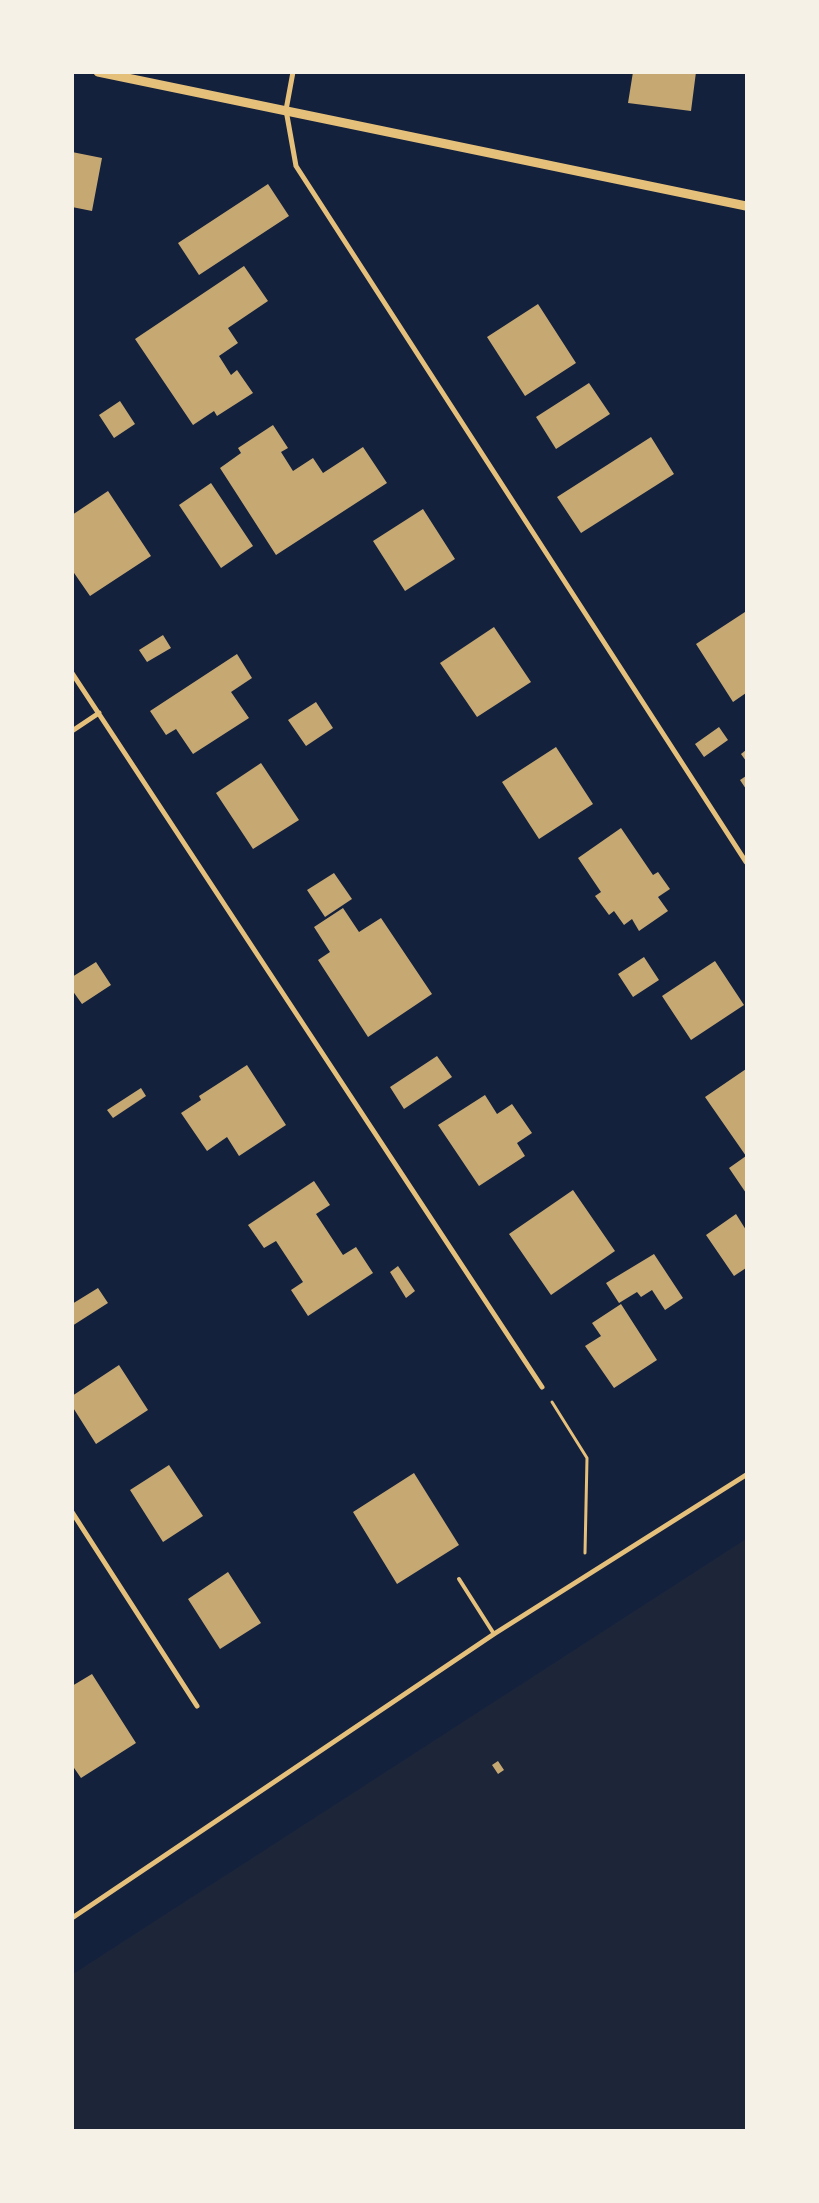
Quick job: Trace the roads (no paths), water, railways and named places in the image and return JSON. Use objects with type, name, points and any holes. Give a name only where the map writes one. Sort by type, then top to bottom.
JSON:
[{"type":"street","points":[[98,72],[746,206]]},
{"type":"street","points":[[293,72],[286,110],[296,166],[746,862]]},
{"type":"street","points":[[72,672],[542,1387]]},
{"type":"street","points":[[72,731],[99,714]]},
{"type":"street","points":[[72,1918],[494,1634],[746,1475]]},
{"type":"street","points":[[72,1512],[197,1706]]},
{"type":"lane","points":[[459,1579],[494,1634]]}]
